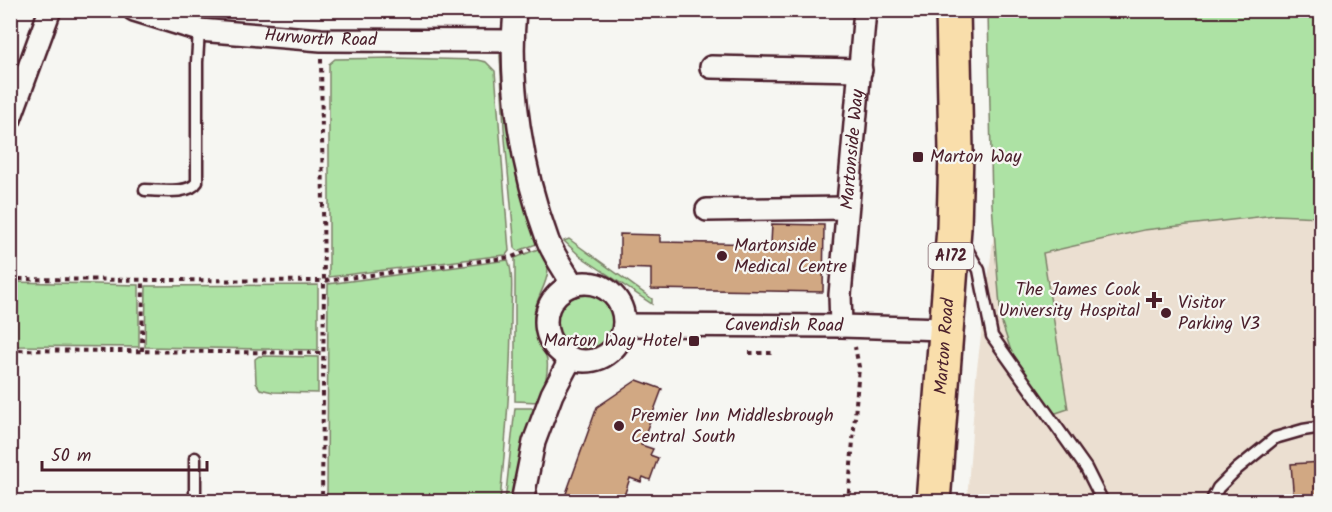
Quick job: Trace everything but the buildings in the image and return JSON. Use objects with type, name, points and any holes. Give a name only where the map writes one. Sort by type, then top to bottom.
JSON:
[{"type":"main road","name":"Marton Road","points":[[933,501],[954,228],[956,151],[953,10]]},
{"type":"street","points":[[10,118],[50,10]]},
{"type":"street","name":"Hurworth Road","points":[[134,10],[199,30],[321,40],[512,41]]},
{"type":"street","points":[[515,10],[512,41],[520,129],[532,188],[549,242],[573,285]]},
{"type":"street","name":"Martonside Way","points":[[841,326],[840,295],[865,10]]},
{"type":"street","points":[[711,67],[861,70]]},
{"type":"street","points":[[708,210],[847,208]]},
{"type":"street","points":[[585,283],[598,285],[609,291],[623,312],[624,325],[621,337],[606,355],[595,360],[582,361],[570,358],[552,343],[547,332],[548,309],[554,298],[562,290],[573,285],[585,283]]},
{"type":"street","name":"Cavendish Road","points":[[624,325],[945,329]]},
{"type":"street","points":[[522,501],[534,442],[552,394],[570,358]]},
{"type":"lane","points":[[145,190],[187,190],[194,187],[197,182],[199,30]]},
{"type":"lane","points":[[954,228],[980,270],[992,336],[1086,468],[1103,501]]},
{"type":"lane","points":[[1211,501],[1218,488],[1237,469],[1275,438],[1322,427]]},
{"type":"lane","points":[[195,458],[195,501]]},
{"type":"path","points":[[321,40],[324,281],[322,501]]},
{"type":"path","points":[[10,279],[324,281],[512,257],[549,242]]},
{"type":"path","points":[[142,351],[143,280]]},
{"type":"path","points":[[841,326],[853,339],[859,367],[848,501]]},
{"type":"path","points":[[10,350],[323,354]]},
{"type":"path","points":[[749,353],[777,353]]},
{"type":"shaded area","name":"The James Cook University Hospital","points":[[1321,181],[1321,501],[967,502],[976,376],[995,224]]},
{"type":"green space","points":[[988,11],[1321,11],[1321,217],[1275,215],[1144,230],[1043,253],[1068,409],[1053,414],[1011,351],[1001,320],[992,204]]},
{"type":"green space","points":[[500,55],[503,55],[506,67],[539,243],[518,251],[515,248]]},
{"type":"green space","points":[[335,59],[477,60],[486,62],[495,71],[509,251],[506,255],[329,277],[329,64]]},
{"type":"green space","points":[[569,239],[652,299],[652,304],[580,256],[564,241]]},
{"type":"green space","points":[[543,247],[547,258],[547,276],[536,306],[534,321],[536,333],[547,360],[546,376],[539,402],[515,401],[515,258]]},
{"type":"green space","points":[[508,260],[512,287],[510,362],[500,501],[327,501],[328,284]]},
{"type":"green space","points":[[11,282],[139,285],[139,347],[11,346]]},
{"type":"green space","points":[[318,285],[318,350],[145,347],[146,286]]},
{"type":"green space","points":[[580,293],[592,293],[607,301],[615,316],[615,328],[607,343],[592,351],[580,351],[565,343],[557,328],[557,316],[565,301]]},
{"type":"green space","points":[[259,356],[318,357],[318,393],[273,392],[260,389],[256,383],[255,359]]},
{"type":"green space","points":[[515,408],[537,408],[514,501],[505,502]]},
{"type":"place","name":"Marton Way","points":[[918,157]]},
{"type":"place","name":"Martonside Medical Centre","points":[[722,256]]},
{"type":"place","name":"The James Cook University Hospital","points":[[1154,300]]},
{"type":"place","name":"Visitor Parking V3","points":[[1166,313]]},
{"type":"place","name":"Marton Way Hotel","points":[[694,341]]},
{"type":"place","name":"Premier Inn Middlesbrough Central South","points":[[619,426]]}]
